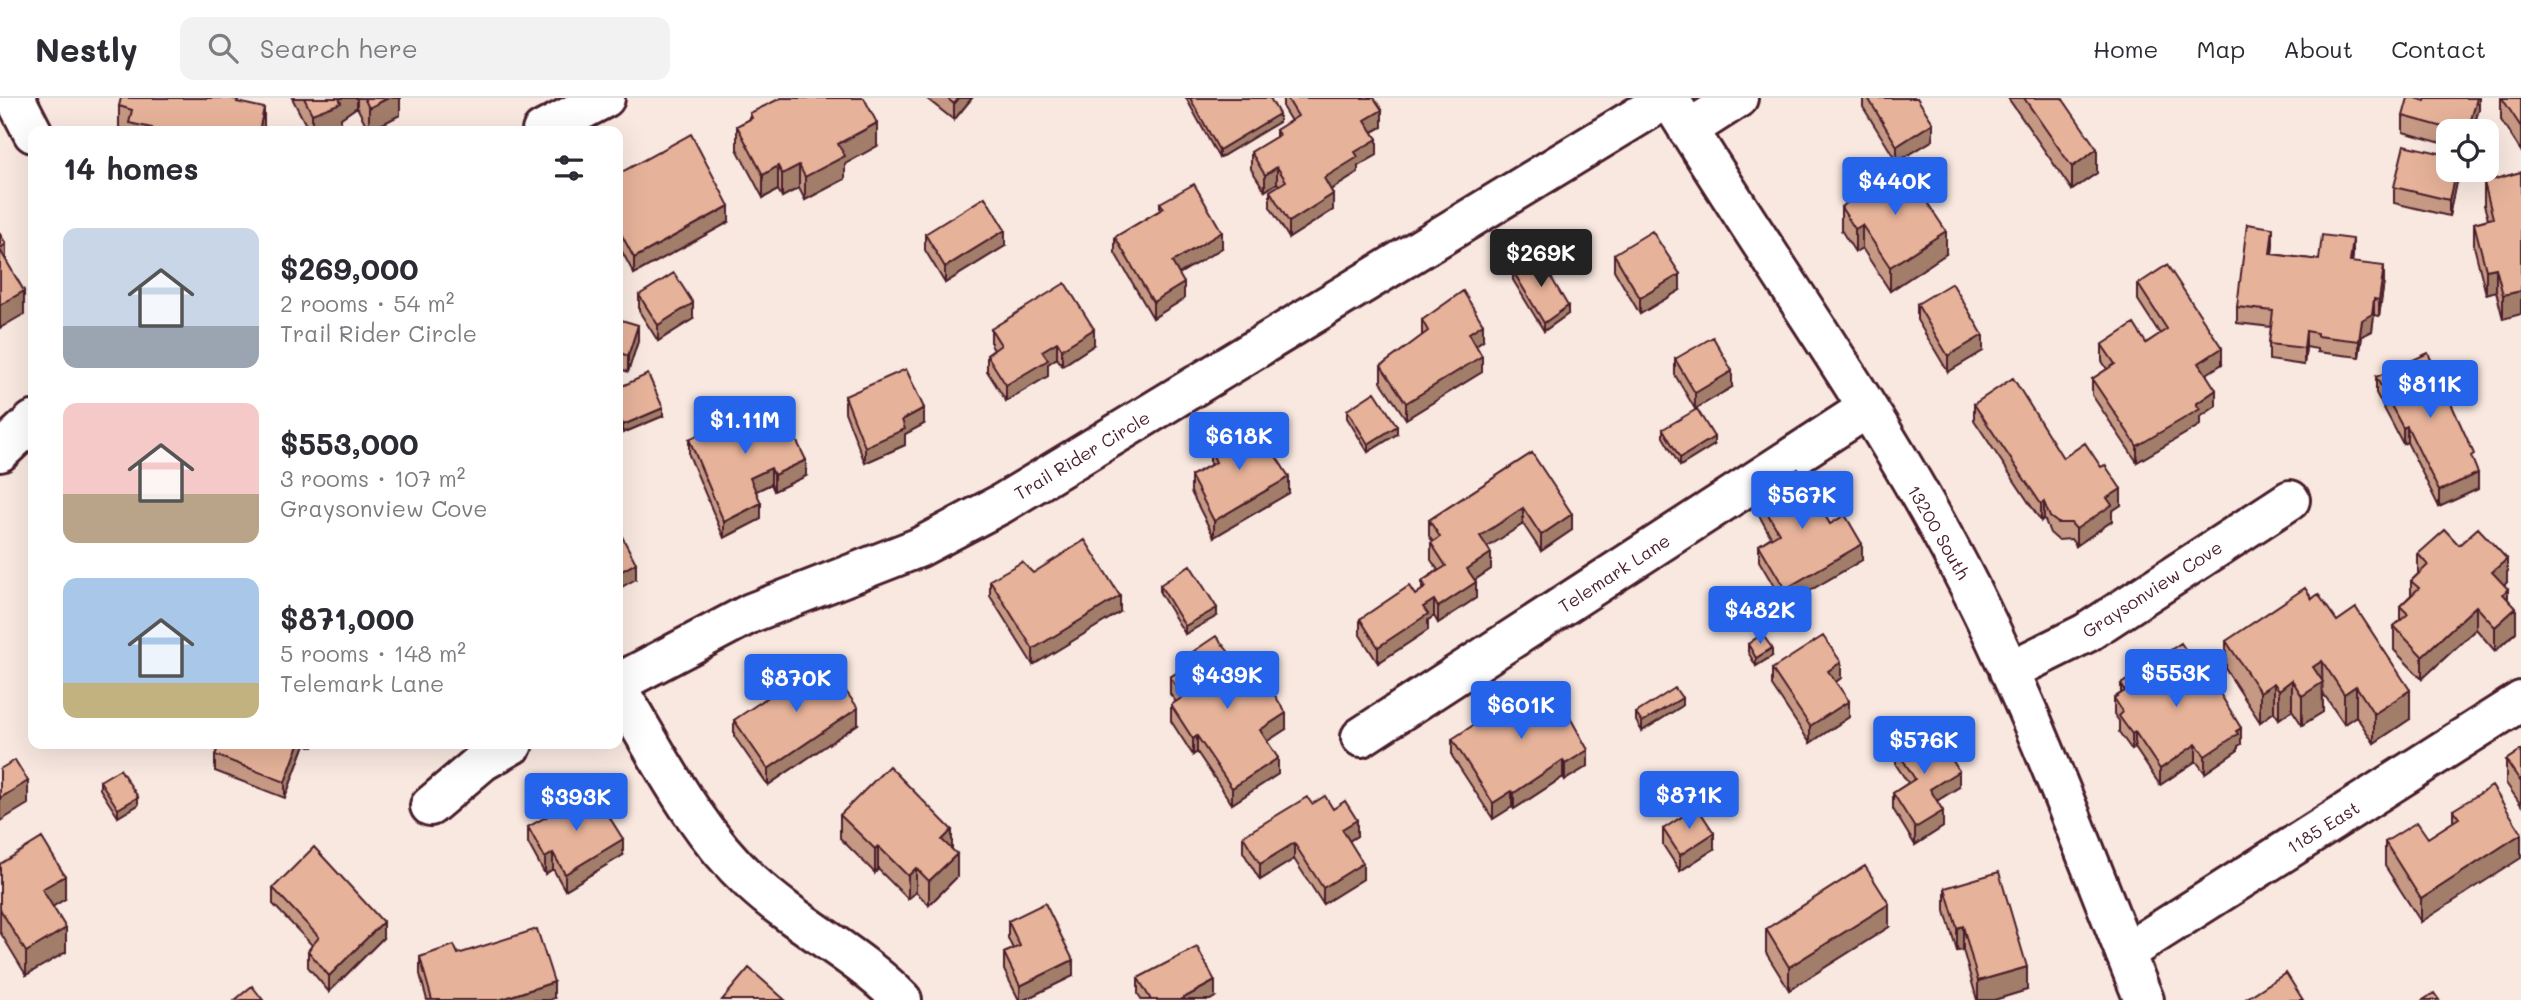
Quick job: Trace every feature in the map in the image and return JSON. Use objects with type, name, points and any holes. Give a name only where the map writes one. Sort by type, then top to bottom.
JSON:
[{"type":"street","points":[[15,98],[29,126]]},
{"type":"street","points":[[552,126],[606,98]]},
{"type":"street","name":"Trail Rider Circle","points":[[623,680],[751,612],[918,548],[981,516],[1675,109],[1738,98]]},
{"type":"street","name":"13200 South","points":[[1675,109],[1938,526],[2009,671],[2144,1000]]},
{"type":"street","name":"Telemark Lane","points":[[1361,737],[1866,410]]},
{"type":"street","points":[[0,452],[28,426]]},
{"type":"street","name":"Graysonview Cove","points":[[2009,671],[2086,633],[2290,500]]},
{"type":"street","points":[[623,697],[683,798],[711,839],[750,881],[791,915],[885,982],[902,1000]]},
{"type":"street","name":"1185 East","points":[[2125,953],[2521,701]]},
{"type":"street","points":[[430,806],[483,761],[504,749]]},
{"type":"building","points":[[121,98],[230,98],[264,108],[260,126],[143,126],[129,123],[132,110],[119,106]]},
{"type":"building","points":[[304,98],[339,98],[341,103],[312,114]]},
{"type":"building","points":[[364,98],[388,98],[369,108]]},
{"type":"building","points":[[781,98],[864,98],[877,123],[838,144],[845,156],[805,177],[799,165],[782,174],[778,166],[763,175],[737,126],[752,118],[750,113]]},
{"type":"building","points":[[947,98],[959,98],[954,104]]},
{"type":"building","points":[[1190,98],[1270,98],[1279,114],[1219,150]]},
{"type":"building","points":[[1287,98],[1374,98],[1382,110],[1365,120],[1377,139],[1355,152],[1358,157],[1324,178],[1333,194],[1289,222],[1270,191],[1286,181],[1277,167],[1265,175],[1251,152],[1279,135],[1276,130],[1298,116]]},
{"type":"building","points":[[1868,98],[1917,98],[1933,123],[1897,146]]},
{"type":"building","points":[[2024,98],[2062,98],[2097,149],[2072,167]]},
{"type":"building","points":[[2408,98],[2425,101],[2426,98],[2477,98],[2471,119],[2436,119],[2436,125],[2403,116]]},
{"type":"building","points":[[2502,98],[2521,98],[2521,127]]},
{"type":"building","points":[[691,134],[729,206],[634,258],[623,237],[623,171]]},
{"type":"building","points":[[2404,145],[2436,152],[2436,182],[2453,182],[2449,200],[2394,187]]},
{"type":"building","points":[[1903,166],[1946,231],[1890,267],[1862,225],[1855,229],[1841,207]]},
{"type":"building","points":[[2521,172],[2521,291],[2503,295],[2496,268],[2486,270],[2474,223],[2493,218],[2484,182],[2499,182],[2499,178]]},
{"type":"building","points":[[1194,184],[1222,232],[1172,262],[1184,283],[1153,302],[1115,237],[1164,208],[1160,203]]},
{"type":"building","points":[[985,197],[1005,230],[945,267],[925,234]]},
{"type":"building","points":[[2247,224],[2273,228],[2270,254],[2319,260],[2322,235],[2353,239],[2350,262],[2384,266],[2379,300],[2374,299],[2372,314],[2362,320],[2359,341],[2317,336],[2317,333],[2306,331],[2304,348],[2269,344],[2273,311],[2237,307]]},
{"type":"building","points":[[1652,231],[1680,274],[1640,298],[1614,254]]},
{"type":"building","points":[[0,234],[6,244],[0,248]]},
{"type":"building","points":[[0,250],[24,291],[0,305]]},
{"type":"building","points":[[1538,255],[1568,306],[1544,323],[1513,271]]},
{"type":"building","points":[[2167,265],[2222,348],[2199,363],[2216,390],[2196,404],[2200,409],[2137,446],[2092,379],[2115,364],[2102,345],[2134,324],[2146,343],[2167,329],[2138,284]]},
{"type":"building","points":[[674,273],[693,303],[658,325],[639,295]]},
{"type":"building","points":[[1065,283],[1094,329],[1062,349],[1057,342],[1042,351],[1048,360],[1006,385],[987,355],[1001,345],[991,329]]},
{"type":"building","points":[[1952,283],[1983,335],[1948,356],[1917,304]]},
{"type":"building","points":[[1463,291],[1483,324],[1469,333],[1482,356],[1406,403],[1381,366],[1428,331],[1422,320]]},
{"type":"building","points":[[623,320],[638,325],[628,356],[623,354]]},
{"type":"building","points":[[1713,337],[1732,371],[1695,393],[1675,359]]},
{"type":"building","points":[[2428,353],[2474,454],[2471,456],[2478,473],[2439,491],[2407,426],[2403,428],[2376,377]]},
{"type":"building","points":[[906,369],[924,408],[902,420],[905,429],[865,447],[845,396]]},
{"type":"building","points":[[648,374],[663,408],[623,425],[623,386]]},
{"type":"building","points":[[2013,378],[2063,458],[2085,443],[2101,467],[2105,465],[2121,489],[2107,498],[2112,505],[2076,529],[2071,523],[2058,523],[2050,517],[2044,502],[2041,504],[1974,404]]},
{"type":"building","points":[[1375,392],[1397,426],[1368,444],[1347,410]]},
{"type":"building","points":[[777,400],[806,460],[774,475],[771,468],[750,478],[761,503],[724,522],[689,439]]},
{"type":"building","points":[[1697,409],[1714,437],[1680,458],[1663,429]]},
{"type":"building","points":[[1255,423],[1289,477],[1214,521],[1191,476],[1216,462],[1210,449]]},
{"type":"building","points":[[1532,453],[1572,514],[1541,535],[1523,508],[1480,536],[1491,553],[1467,569],[1476,582],[1438,607],[1434,600],[1423,607],[1428,614],[1378,647],[1360,619],[1409,586],[1415,595],[1426,587],[1422,581],[1446,566],[1431,543],[1440,537],[1429,520]]},
{"type":"building","points":[[1798,469],[1830,524],[1845,515],[1862,544],[1785,589],[1759,545],[1779,533],[1756,494]]},
{"type":"building","points":[[2478,528],[2507,559],[2492,572],[2508,589],[2503,594],[2516,608],[2495,627],[2476,606],[2422,656],[2394,626],[2408,614],[2400,606],[2419,588],[2411,581],[2428,565],[2418,554],[2445,530],[2459,545]]},
{"type":"building","points":[[623,538],[636,563],[623,570]]},
{"type":"building","points":[[1085,540],[1120,596],[1033,649],[990,580],[1022,562],[1033,573]]},
{"type":"building","points":[[1190,565],[1217,608],[1185,626],[1160,585]]},
{"type":"building","points":[[2305,588],[2312,599],[2318,594],[2337,621],[2356,608],[2410,690],[2374,714],[2356,686],[2344,694],[2322,661],[2313,667],[2323,682],[2302,696],[2292,680],[2279,690],[2274,683],[2260,692],[2226,641]]},
{"type":"building","points":[[1762,634],[1772,648],[1756,658],[1748,644]]},
{"type":"building","points":[[1216,636],[1243,670],[1254,663],[1286,713],[1260,730],[1278,758],[1232,788],[1197,736],[1193,739],[1171,705],[1183,697],[1170,677],[1193,663],[1188,655]]},
{"type":"building","points":[[1823,636],[1841,662],[1828,671],[1849,701],[1810,726],[1772,669]]},
{"type":"building","points":[[2181,643],[2194,662],[2199,659],[2241,728],[2236,731],[2238,734],[2205,756],[2196,744],[2160,769],[2135,732],[2132,734],[2119,716],[2123,712],[2114,698],[2125,691],[2121,684],[2139,672],[2141,677],[2159,665],[2156,660]]},
{"type":"building","points":[[823,660],[858,708],[768,769],[734,720]]},
{"type":"building","points":[[1540,682],[1556,686],[1565,699],[1563,705],[1588,750],[1565,764],[1563,760],[1514,793],[1512,791],[1493,803],[1452,739]]},
{"type":"building","points":[[1675,688],[1682,698],[1642,722],[1636,713]]},
{"type":"building","points":[[1932,727],[1959,771],[1930,789],[1943,811],[1915,828],[1893,793],[1915,779],[1896,749]]},
{"type":"building","points":[[218,749],[297,749],[285,782],[215,755]]},
{"type":"building","points":[[2521,750],[2521,782],[2506,760]]},
{"type":"building","points":[[15,760],[28,781],[0,798],[0,769]]},
{"type":"building","points":[[889,766],[952,830],[942,840],[957,854],[929,881],[916,868],[908,876],[878,846],[875,849],[840,815]]},
{"type":"building","points":[[120,769],[138,797],[118,809],[100,781]]},
{"type":"building","points":[[2492,786],[2521,834],[2421,899],[2385,842],[2417,822],[2428,838],[2459,818],[2453,810]]},
{"type":"building","points":[[593,791],[623,839],[565,874],[553,853],[545,858],[528,827]]},
{"type":"building","points":[[1325,796],[1333,809],[1345,801],[1357,820],[1342,829],[1363,863],[1323,888],[1294,843],[1260,864],[1243,836],[1307,797],[1312,804]]},
{"type":"building","points":[[1697,807],[1714,833],[1680,855],[1663,829]]},
{"type":"building","points":[[42,838],[65,876],[42,889],[66,928],[26,952],[0,909],[0,864]]},
{"type":"building","points":[[314,847],[383,922],[329,976],[308,951],[319,937],[273,888]]},
{"type":"building","points":[[1865,866],[1889,904],[1789,967],[1766,929]]},
{"type":"building","points":[[1999,872],[2027,967],[1978,981],[1963,926],[1957,928],[1945,888]]},
{"type":"building","points":[[1045,903],[1073,960],[1020,986],[1004,953],[1020,946],[1008,921]]},
{"type":"building","points":[[537,929],[554,982],[499,1000],[432,1000],[420,957],[454,945],[458,954]]},
{"type":"building","points":[[1197,947],[1215,981],[1180,1000],[1151,1000],[1138,978]]},
{"type":"building","points":[[749,968],[785,1000],[722,1000]]},
{"type":"building","points":[[2286,973],[2303,1000],[2244,1000]]},
{"type":"building","points":[[252,986],[263,1000],[235,1000]]},
{"type":"building","points":[[2434,993],[2439,1000],[2423,1000]]}]
